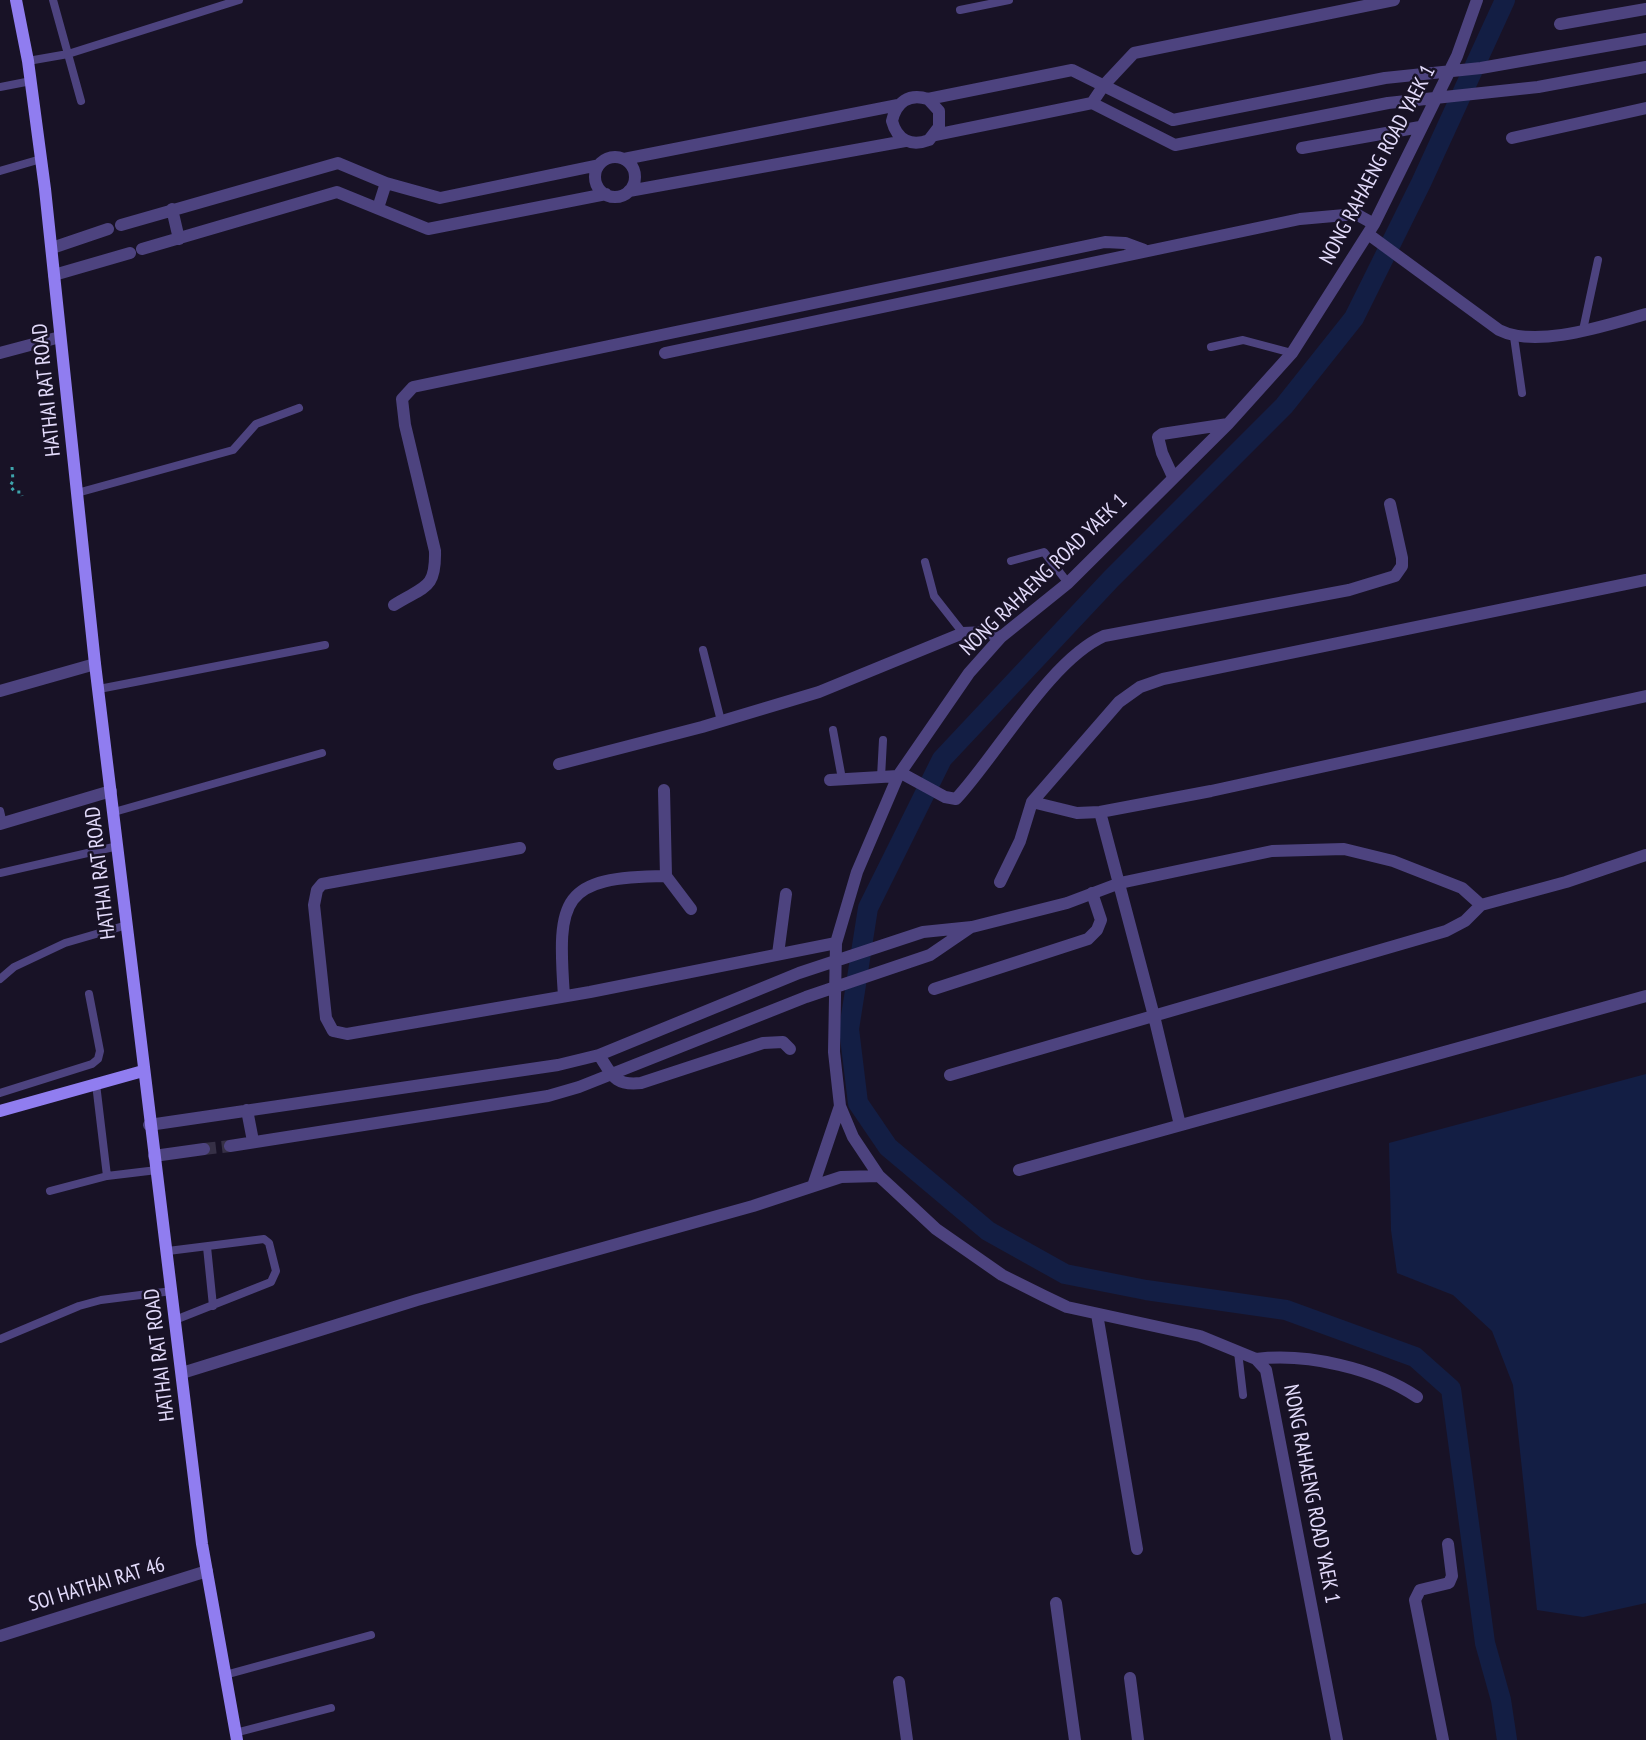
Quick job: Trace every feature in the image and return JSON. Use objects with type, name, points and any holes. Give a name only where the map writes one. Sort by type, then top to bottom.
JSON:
[{"type":"main road","name":"HATHAI RAT ROAD","points":[[16,0],[31,81],[52,248],[95,664],[149,1125],[168,1251],[207,1571],[236,1736]]},
{"type":"main road","points":[[0,1112],[143,1071]]},
{"type":"street","points":[[1092,103],[1104,85],[1134,52],[1394,0]]},
{"type":"street","name":"NONG RAHAENG ROAD YAEK 1","points":[[1337,1740],[1266,1370],[1256,1359],[1200,1336],[1067,1307],[1002,1275],[936,1229],[879,1176],[853,1137],[840,1106],[834,1052],[837,943],[857,872],[900,775],[969,673],[1001,637],[1068,583],[1228,424],[1292,353],[1371,229],[1457,56],[1477,0]]},
{"type":"street","points":[[1560,24],[1646,9]]},
{"type":"street","points":[[121,225],[338,163],[386,183],[440,198],[599,165],[608,158],[624,159],[898,105],[911,97],[928,99],[1072,70],[1173,120],[1385,78],[1481,68],[1646,39]]},
{"type":"street","points":[[142,249],[337,192],[428,229],[606,194],[618,196],[629,191],[905,141],[921,143],[935,135],[1092,103],[1175,145],[1388,103],[1538,87],[1646,67]]},
{"type":"street","points":[[928,99],[934,104],[940,119],[935,135]]},
{"type":"street","points":[[898,105],[892,121],[898,136],[905,141]]},
{"type":"street","points":[[1512,138],[1646,108]]},
{"type":"street","points":[[1302,148],[1420,127]]},
{"type":"street","points":[[624,159],[635,174],[629,191]]},
{"type":"street","points":[[599,165],[596,181],[606,194]]},
{"type":"street","points":[[378,208],[386,183]]},
{"type":"street","points":[[172,209],[179,239]]},
{"type":"street","points":[[665,353],[1144,250],[1300,219],[1341,214],[1356,214],[1388,248],[1499,330],[1514,338],[1583,330],[1646,315]]},
{"type":"street","points":[[52,248],[108,229]]},
{"type":"street","points":[[394,605],[432,581],[436,571],[435,551],[405,425],[402,399],[413,387],[1105,242],[1125,243],[1144,250]]},
{"type":"street","points":[[54,274],[129,253]]},
{"type":"street","points":[[0,353],[60,337]]},
{"type":"street","points":[[1173,477],[1162,453],[1158,437],[1162,434],[1228,424]]},
{"type":"street","points":[[836,779],[900,775],[953,800],[959,796],[1029,706],[1060,672],[1096,640],[1349,590],[1395,576],[1402,566],[1402,558],[1390,504]]},
{"type":"street","points":[[1000,882],[1020,841],[1032,802],[1119,702],[1140,687],[1163,679],[1646,580]]},
{"type":"street","points":[[559,764],[819,692],[963,633],[986,632],[1001,637]]},
{"type":"street","points":[[0,691],[95,664]]},
{"type":"street","points":[[1032,802],[1077,813],[1100,812],[1211,791],[1646,696]]},
{"type":"street","points":[[664,790],[666,876],[691,909]]},
{"type":"street","points":[[1,824],[111,791]]},
{"type":"street","points":[[1100,812],[1154,1016],[1180,1125]]},
{"type":"street","points":[[520,848],[322,884],[317,890],[314,905],[326,1018],[333,1031],[347,1034],[564,996],[837,943]]},
{"type":"street","points":[[149,1125],[558,1065],[599,1055],[800,973],[923,932],[972,927],[1067,903],[1120,883],[1272,850],[1344,849],[1392,861],[1462,888],[1481,905]]},
{"type":"street","points":[[950,1075],[1446,931],[1465,921],[1481,905],[1566,882],[1646,855]]},
{"type":"street","points":[[564,996],[560,948],[562,927],[565,910],[574,897],[593,884],[622,877],[666,876]]},
{"type":"street","points":[[934,989],[1088,939],[1097,930],[1101,920],[1092,893]]},
{"type":"street","points":[[778,954],[786,894]]},
{"type":"street","points":[[230,1146],[548,1096],[613,1076],[806,997],[930,955],[972,927]]},
{"type":"street","points":[[1019,1170],[1646,996]]},
{"type":"street","points":[[599,1055],[613,1076],[619,1082],[627,1084],[641,1083],[763,1043],[783,1042],[790,1049]]},
{"type":"street","points":[[813,1186],[840,1106]]},
{"type":"street","points":[[247,1110],[253,1141]]},
{"type":"street","points":[[154,1156],[204,1149]]},
{"type":"street","points":[[182,1373],[417,1300],[753,1206],[841,1177],[879,1176]]},
{"type":"street","points":[[1097,1314],[1137,1548]]},
{"type":"street","points":[[1256,1359],[1304,1358],[1395,1382],[1417,1397]]},
{"type":"street","points":[[1443,1740],[1414,1600],[1420,1590],[1449,1583],[1452,1576],[1448,1544]]},
{"type":"street","name":"SOI HATHAI RAT 46","points":[[0,1636],[207,1571]]},
{"type":"street","points":[[1056,1603],[1075,1740]]},
{"type":"street","points":[[1130,1678],[1138,1740]]},
{"type":"street","points":[[899,1682],[907,1740]]},
{"type":"lane","points":[[52,0],[81,101]]},
{"type":"lane","points":[[28,61],[68,54],[239,0]]},
{"type":"lane","points":[[960,10],[1009,0]]},
{"type":"lane","points":[[0,87],[31,81]]},
{"type":"lane","points":[[0,171],[40,159]]},
{"type":"lane","points":[[1583,330],[1598,260]]},
{"type":"lane","points":[[1514,338],[1522,393]]},
{"type":"lane","points":[[1211,347],[1243,340],[1292,353]]},
{"type":"lane","points":[[77,493],[233,450],[256,424],[299,408]]},
{"type":"lane","points":[[1011,561],[1044,552],[1068,583]]},
{"type":"lane","points":[[925,562],[934,596],[963,633]]},
{"type":"lane","points":[[99,689],[325,645]]},
{"type":"lane","points":[[703,650],[721,721]]},
{"type":"lane","points":[[833,730],[836,779]]},
{"type":"lane","points":[[881,777],[883,740]]},
{"type":"lane","points":[[114,812],[322,753]]},
{"type":"lane","points":[[0,811],[1,824]]},
{"type":"lane","points":[[0,873],[118,846]]},
{"type":"lane","points":[[0,979],[14,967],[65,943],[127,925]]},
{"type":"lane","points":[[0,1093],[92,1064],[98,1059],[100,1051],[89,994]]},
{"type":"lane","points":[[96,1084],[107,1176]]},
{"type":"lane","points":[[50,1191],[107,1176],[157,1170]]},
{"type":"lane","points":[[168,1251],[264,1239],[269,1242],[276,1271],[271,1282],[175,1320]]},
{"type":"lane","points":[[207,1247],[213,1306]]},
{"type":"lane","points":[[0,1339],[79,1306],[101,1300],[172,1291]]},
{"type":"lane","points":[[1238,1352],[1243,1395]]},
{"type":"lane","points":[[225,1675],[371,1635]]},
{"type":"lane","points":[[236,1736],[331,1708]]},
{"type":"path","points":[[12,467],[13,481],[10,486],[15,492],[21,492],[22,496]]},
{"type":"water","points":[[1646,1074],[1646,1603],[1583,1617],[1537,1610],[1513,1385],[1492,1331],[1453,1295],[1397,1273],[1391,1230],[1389,1143]]},
{"type":"waterway","points":[[1505,0],[1421,183],[1354,318],[1284,406],[1111,579],[942,759],[868,908],[849,1029],[858,1103],[888,1147],[988,1231],[1065,1274],[1146,1290],[1286,1310],[1415,1357],[1451,1389],[1485,1643],[1501,1700],[1507,1740]]},
{"type":"tunnel","points":[[204,1149],[230,1146]]}]
